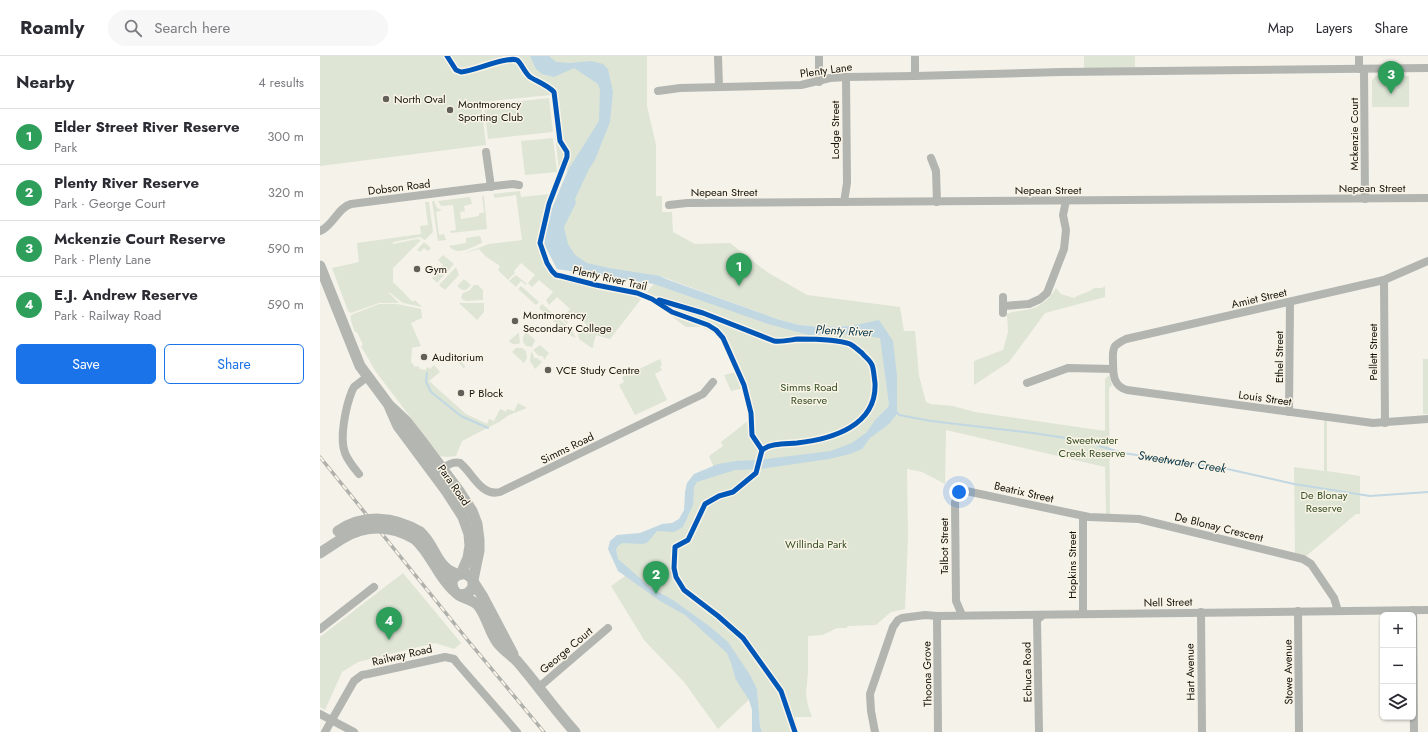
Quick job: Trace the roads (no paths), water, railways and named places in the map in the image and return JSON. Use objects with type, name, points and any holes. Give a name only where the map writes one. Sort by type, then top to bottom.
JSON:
[{"type":"main road","name":"Para Road","points":[[320,266],[360,366],[389,405],[406,421],[439,472],[461,512],[468,528],[469,552],[460,574]]},
{"type":"main road","name":"Para Road","points":[[439,472],[472,511],[477,524],[479,551],[473,581]]},
{"type":"main road","points":[[320,545],[341,534],[378,527],[397,530],[428,540],[448,570],[469,576],[473,581],[516,660]]},
{"type":"main road","points":[[320,553],[341,534]]},
{"type":"main road","points":[[417,536],[439,573],[456,592],[478,605],[497,641],[516,660],[574,732]]},
{"type":"main road","points":[[460,574],[453,579],[452,586],[456,592],[465,595],[470,593],[473,588],[473,581]]},
{"type":"street","points":[[718,56],[719,87]]},
{"type":"street","points":[[819,56],[819,82]]},
{"type":"street","points":[[915,56],[916,76]]},
{"type":"street","name":"Mckenzie Court","points":[[1359,56],[1362,69],[1365,199]]},
{"type":"street","name":"Plenty Lane","points":[[658,91],[680,88],[801,85],[819,82],[830,78],[846,77],[1062,72],[1428,68]]},
{"type":"street","name":"Lodge Street","points":[[846,77],[847,202]]},
{"type":"street","points":[[486,152],[491,187]]},
{"type":"street","points":[[931,158],[936,171],[937,202]]},
{"type":"street","name":"Dobson Road","points":[[320,231],[327,228],[349,204],[513,184],[520,185]]},
{"type":"street","name":"Nepean Street","points":[[669,205],[687,203],[1428,198]]},
{"type":"street","points":[[1004,305],[1029,304],[1040,299],[1047,293],[1064,249],[1066,227],[1063,215],[1066,201]]},
{"type":"street","name":"Amiet Street","points":[[1113,369],[1114,349],[1118,343],[1126,339],[1384,280],[1428,261]]},
{"type":"street","name":"Pellett Street","points":[[1384,280],[1385,423]]},
{"type":"street","name":"Ethel Street","points":[[1289,412],[1290,302]]},
{"type":"street","points":[[1027,383],[1068,368],[1113,369]]},
{"type":"street","name":"Louis Street","points":[[1113,369],[1115,382],[1122,389],[1366,423],[1385,423],[1428,419]]},
{"type":"street","points":[[359,474],[348,460],[344,452],[343,430],[352,391],[354,387],[367,377]]},
{"type":"street","name":"Simms Road","points":[[439,472],[452,463],[460,463],[487,492],[500,492],[703,394],[713,382]]},
{"type":"street","name":"Beatrix Street","points":[[961,493],[966,491],[1083,516]]},
{"type":"street","name":"Talbot Street","points":[[950,616],[956,601],[955,502],[956,498],[961,493]]},
{"type":"street","name":"De Blonay Crescent","points":[[1083,516],[1096,518],[1139,519],[1303,559],[1310,564],[1332,595],[1335,611]]},
{"type":"street","name":"Hopkins Street","points":[[1083,516],[1083,614]]},
{"type":"street","points":[[320,629],[374,587]]},
{"type":"street","name":"Talbot Street","points":[[956,601],[962,615]]},
{"type":"street","points":[[1413,610],[1414,732]]},
{"type":"street","name":"Nell Street","points":[[875,732],[870,700],[873,684],[893,627],[898,620],[908,617],[932,615],[1428,610]]},
{"type":"street","name":"Stowe Avenue","points":[[1298,611],[1299,732]]},
{"type":"street","name":"Hart Avenue","points":[[1201,612],[1202,732]]},
{"type":"street","name":"Echuca Road","points":[[1039,732],[1037,620],[1043,615]]},
{"type":"street","name":"Thoona Grove","points":[[937,616],[938,732]]},
{"type":"street","name":"George Court","points":[[538,688],[608,628]]},
{"type":"street","name":"Railway Road","points":[[325,732],[350,685],[357,678],[368,674],[445,657],[454,659],[517,732]]},
{"type":"street","points":[[320,714],[354,732]]},
{"type":"water","name":"Plenty River","points":[[530,56],[549,56],[556,62],[569,63],[591,61],[603,64],[608,69],[613,92],[610,122],[595,160],[589,169],[575,199],[576,203],[564,227],[568,244],[575,255],[587,263],[660,276],[777,319],[799,325],[821,327],[851,326],[879,320],[893,341],[897,376],[897,414],[889,424],[870,438],[862,449],[850,454],[829,459],[760,469],[735,470],[697,482],[694,487],[693,505],[683,527],[674,532],[657,531],[647,543],[623,543],[616,549],[618,559],[650,587],[676,602],[728,642],[750,675],[757,689],[760,726],[762,732],[752,732],[752,710],[749,700],[736,680],[727,653],[685,615],[660,601],[618,571],[608,549],[610,541],[617,535],[640,533],[662,524],[672,523],[679,519],[684,510],[687,483],[694,474],[718,464],[831,451],[852,443],[867,432],[889,404],[880,338],[852,334],[809,335],[768,324],[654,284],[557,269],[544,244],[550,213],[568,170],[599,121],[600,90],[598,84],[574,68],[554,77],[542,74],[536,69]]},
{"type":"waterway","points":[[427,373],[426,382],[431,392],[461,416],[488,428]]},
{"type":"waterway","name":"Sweetwater Creek","points":[[897,412],[899,415],[931,421],[1079,440],[1123,453],[1223,468],[1294,484],[1370,496],[1428,492]]},
{"type":"railway","points":[[320,457],[544,732]]},
{"type":"place","name":"Mckenzie Court Reserve","points":[[1391,94]]},
{"type":"place","name":"North Oval","points":[[386,99]]},
{"type":"place","name":"Montmorency Sporting Club","points":[[450,110]]},
{"type":"place","name":"Gym","points":[[417,269]]},
{"type":"place","name":"Elder Street River Reserve","points":[[739,286]]},
{"type":"place","name":"Montmorency Secondary College","points":[[515,321]]},
{"type":"place","name":"Auditorium","points":[[424,357]]},
{"type":"place","name":"VCE Study Centre","points":[[548,370]]},
{"type":"place","name":"P Block","points":[[461,393]]},
{"type":"place","name":"Plenty River Reserve","points":[[656,594]]},
{"type":"place","name":"E.J. Andrew Reserve","points":[[389,640]]},
{"type":"park label","name":"Simms Road Reserve","points":[[809,393]]},
{"type":"park label","name":"Sweetwater Creek Reserve","points":[[1092,446]]},
{"type":"park label","name":"De Blonay Reserve","points":[[1324,501]]},
{"type":"park label","name":"Willinda Park","points":[[816,544]]}]
